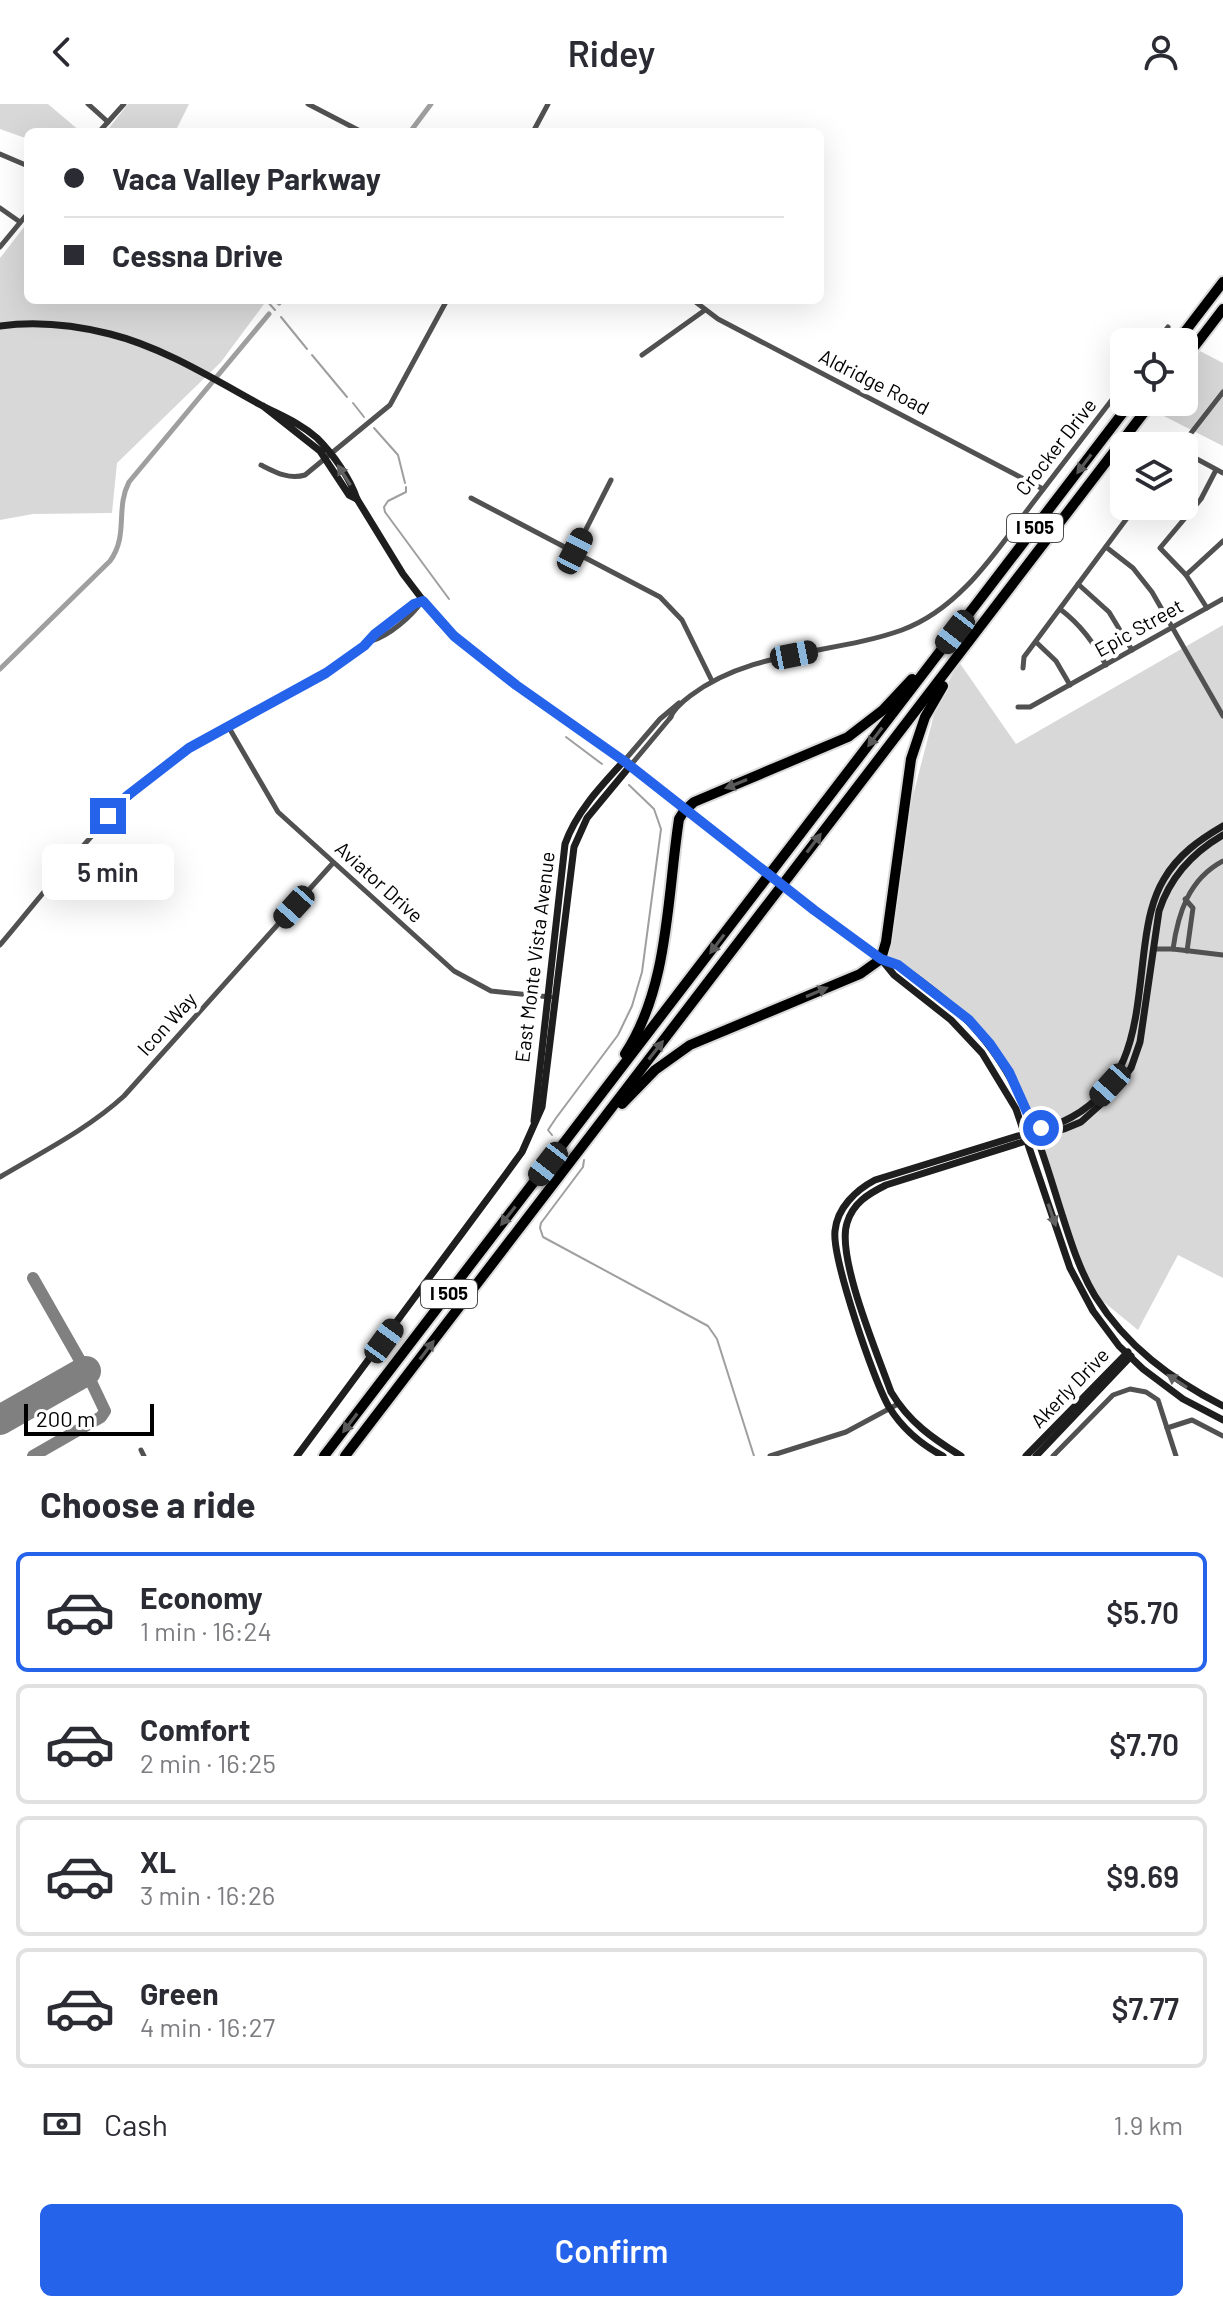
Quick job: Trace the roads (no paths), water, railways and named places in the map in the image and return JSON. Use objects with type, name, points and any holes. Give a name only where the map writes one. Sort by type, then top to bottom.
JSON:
[{"type":"highway","points":[[1188,328],[1223,282]]},
{"type":"highway","points":[[1198,342],[1223,309]]},
{"type":"highway","name":"I 505","points":[[324,1456],[1120,416]]},
{"type":"highway","name":"I 505","points":[[345,1456],[1141,416]]},
{"type":"highway","points":[[592,1134],[655,1070],[690,1045],[860,974],[881,959],[914,745],[931,704],[990,613]]},
{"type":"highway","points":[[573,1132],[630,1047],[651,1002],[659,971],[679,819],[684,811],[694,802],[848,737],[883,710],[939,653]]},
{"type":"street","points":[[88,104],[108,122]]},
{"type":"street","points":[[103,128],[124,104]]},
{"type":"street","points":[[308,104],[354,128]]},
{"type":"street","points":[[535,128],[548,104]]},
{"type":"street","points":[[0,154],[24,164]]},
{"type":"street","points":[[0,208],[20,222]]},
{"type":"street","points":[[0,247],[24,218]]},
{"type":"street","points":[[261,465],[283,475],[298,477],[312,471],[390,405],[445,304]]},
{"type":"street","name":"Aldridge Road","points":[[698,304],[731,326],[1043,489]]},
{"type":"street","points":[[642,355],[705,310]]},
{"type":"street","points":[[0,326],[42,324],[109,333],[146,346],[263,406],[328,457],[349,495],[357,499],[423,601],[454,636],[881,959],[894,975],[951,1020],[982,1053],[1010,1098],[1070,1268],[1093,1311],[1143,1369],[1183,1399],[1223,1420]]},
{"type":"street","points":[[1192,432],[1223,392]]},
{"type":"street","name":"Crocker Drive","points":[[627,764],[674,705],[712,681],[760,662],[891,633],[934,614],[955,598],[979,572],[1110,402]]},
{"type":"street","points":[[1198,460],[1223,473]]},
{"type":"street","points":[[1207,608],[1186,575],[1160,548],[1201,499],[1216,470]]},
{"type":"street","points":[[575,551],[611,480]]},
{"type":"street","points":[[471,498],[652,591],[671,606],[682,620],[712,681]]},
{"type":"street","points":[[1023,668],[1024,657],[1126,520]]},
{"type":"street","points":[[1186,575],[1223,541]]},
{"type":"street","points":[[1106,547],[1133,568],[1152,592],[1223,716]]},
{"type":"street","points":[[1078,584],[1109,612],[1132,650]]},
{"type":"street","name":"Epic Street","points":[[1018,707],[1030,707],[1223,599]]},
{"type":"street","points":[[0,945],[127,796],[189,748],[316,679],[370,641],[379,639],[423,601]]},
{"type":"street","points":[[1060,609],[1084,630],[1106,665]]},
{"type":"street","points":[[1036,642],[1056,661],[1070,685]]},
{"type":"street","name":"Crocker Drive","points":[[627,764],[684,701]]},
{"type":"street","name":"Aviator Drive","points":[[228,726],[278,812],[464,978],[491,991],[550,997]]},
{"type":"street","name":"East Monte Vista Avenue","points":[[550,997],[562,858],[573,824],[627,764]]},
{"type":"street","name":"East Monte Vista Avenue","points":[[297,1456],[522,1152],[533,1128],[568,879],[579,833],[627,764]]},
{"type":"street","points":[[568,879],[568,858],[576,831],[573,824]]},
{"type":"street","points":[[1037,1134],[1078,1114],[1114,1081],[1133,1037],[1147,933],[1156,895],[1172,867],[1187,851],[1223,826]]},
{"type":"street","points":[[943,1456],[914,1436],[890,1408],[881,1391],[848,1295],[836,1245],[835,1230],[842,1210],[861,1187],[875,1180],[1081,1122],[1111,1095],[1124,1080],[1140,1042],[1159,911],[1177,874],[1197,852],[1223,835]]},
{"type":"street","points":[[1173,949],[1185,899],[1203,874],[1223,861]]},
{"type":"street","name":"Icon Way","points":[[0,1177],[117,1102],[333,863]]},
{"type":"street","points":[[1185,899],[1193,908],[1187,951]]},
{"type":"street","points":[[1153,949],[1223,955]]},
{"type":"street","points":[[881,959],[898,965],[981,1033],[1009,1072],[1037,1134],[1073,1250],[1102,1307],[1137,1348],[1167,1375],[1223,1406]]},
{"type":"street","points":[[961,1456],[919,1429],[898,1404],[847,1260],[844,1234],[851,1213],[863,1198],[886,1185],[1026,1137]]},
{"type":"street","name":"Akerly Drive","points":[[1026,1456],[1137,1348]]},
{"type":"street","name":"Akerly Drive","points":[[1036,1456],[1121,1367],[1128,1355]]},
{"type":"street","points":[[1121,1367],[1143,1369]]},
{"type":"street","points":[[1053,1456],[1113,1395],[1130,1389],[1146,1392],[1158,1400],[1176,1456]]},
{"type":"street","points":[[770,1456],[846,1432],[898,1404]]},
{"type":"street","points":[[1167,1428],[1192,1420],[1223,1436]]},
{"type":"waterway","points":[[413,128],[431,104]]},
{"type":"waterway","points":[[270,304],[275,310]]},
{"type":"waterway","points":[[0,669],[110,561],[119,541],[123,502],[129,482],[269,314]]},
{"type":"waterway","points":[[281,317],[307,349]]},
{"type":"waterway","points":[[312,355],[347,397]]},
{"type":"waterway","points":[[353,403],[364,417]]},
{"type":"waterway","points":[[374,428],[398,455],[405,483]]},
{"type":"waterway","points":[[406,487],[406,492],[388,501],[385,512],[449,599]]},
{"type":"waterway","points":[[566,737],[602,764]]},
{"type":"waterway","points":[[552,1135],[548,1130],[618,1035],[632,1006],[642,972],[661,829],[654,809],[629,785]]},
{"type":"waterway","points":[[584,1160],[583,1167],[541,1223],[543,1237],[708,1326],[717,1339],[754,1456]]}]
